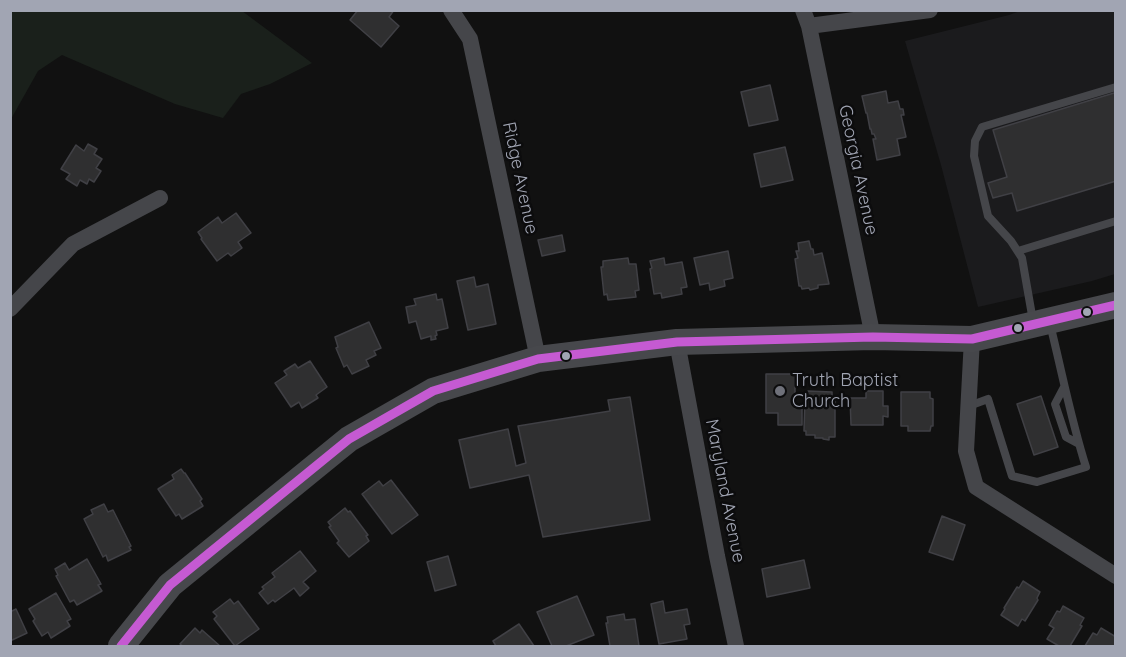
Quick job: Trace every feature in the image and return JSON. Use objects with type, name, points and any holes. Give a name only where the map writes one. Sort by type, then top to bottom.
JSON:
[{"type":"main road","points":[[121,646],[170,585],[349,440],[433,391],[538,359],[677,342],[873,338],[972,339],[1116,305]]},
{"type":"street","name":"Ridge Avenue","points":[[451,10],[470,39],[538,359]]},
{"type":"street","points":[[806,18],[930,10]]},
{"type":"street","name":"Georgia Avenue","points":[[806,18],[873,338]]},
{"type":"street","points":[[10,309],[73,244],[160,198]]},
{"type":"street","points":[[972,339],[966,451],[976,487],[1116,576]]},
{"type":"street","name":"Maryland Avenue","points":[[677,342],[736,646]]},
{"type":"lane","points":[[968,406],[988,399],[1012,476],[1037,482],[1086,466],[1064,387],[1058,355],[1041,323],[1022,258],[1011,241],[988,216],[974,156],[975,141],[982,127],[1116,87]]},
{"type":"lane","points":[[1018,251],[1116,221]]},
{"type":"lane","points":[[1064,387],[1055,404],[1066,437],[1079,444]]},
{"type":"shaded area","points":[[11,10],[242,11],[312,63],[270,84],[241,94],[223,118],[175,104],[62,55],[38,71],[11,119]]},
{"type":"shaded area","points":[[1020,11],[1115,11],[1115,274],[978,307],[941,165],[905,41]]},
{"type":"building","points":[[358,10],[394,10],[389,17],[399,26],[381,47],[350,20]]},
{"type":"building","points":[[770,85],[778,120],[749,126],[741,92]]},
{"type":"building","points":[[886,91],[888,103],[898,101],[900,109],[903,109],[904,115],[901,115],[906,137],[897,139],[900,155],[877,160],[873,139],[876,139],[870,129],[862,96]]},
{"type":"building","points":[[1114,93],[1116,97],[1116,181],[1017,211],[1012,193],[993,198],[988,183],[1007,177],[993,130]]},
{"type":"building","points":[[88,144],[97,149],[94,154],[102,159],[96,168],[101,171],[94,182],[89,179],[87,184],[80,180],[77,186],[66,179],[70,174],[61,169],[76,145],[84,151]]},
{"type":"building","points":[[785,147],[793,180],[761,187],[754,154]]},
{"type":"building","points":[[236,213],[251,233],[238,242],[242,248],[231,256],[228,253],[217,261],[198,232],[218,217],[222,223]]},
{"type":"building","points":[[562,235],[565,251],[542,256],[538,240]]},
{"type":"building","points":[[809,241],[814,255],[822,253],[829,284],[818,285],[818,288],[810,290],[799,286],[795,259],[798,258],[796,251],[799,251],[798,243]]},
{"type":"building","points":[[728,251],[733,278],[724,280],[725,286],[710,290],[709,283],[700,285],[694,258]]},
{"type":"building","points":[[628,258],[629,264],[636,264],[639,290],[635,291],[636,297],[608,300],[607,294],[604,295],[601,267],[603,267],[603,261]]},
{"type":"building","points":[[664,258],[665,265],[682,262],[687,287],[681,288],[682,294],[662,298],[661,293],[654,294],[650,261]]},
{"type":"building","points":[[474,277],[476,287],[488,284],[496,324],[468,330],[457,281]]},
{"type":"building","points":[[436,294],[437,300],[442,299],[448,328],[436,331],[436,339],[431,340],[431,336],[421,339],[416,321],[409,323],[406,307],[416,305],[414,299]]},
{"type":"building","points":[[369,322],[381,348],[374,351],[376,355],[366,360],[369,366],[352,374],[347,365],[344,367],[336,348],[338,347],[335,337]]},
{"type":"building","points":[[310,361],[327,387],[316,395],[318,398],[302,408],[299,402],[291,407],[275,383],[287,375],[284,371],[295,364],[298,368]]},
{"type":"building","name":"Truth Baptist Church","points":[[766,374],[795,374],[795,408],[802,409],[802,425],[778,425],[778,413],[766,413]]},
{"type":"building","points":[[808,391],[832,392],[832,398],[835,398],[835,437],[829,437],[829,440],[815,438],[815,435],[806,435],[804,431],[805,398],[808,398]]},
{"type":"building","points":[[866,391],[883,391],[883,406],[888,406],[888,417],[883,416],[883,425],[851,425],[850,398],[866,398]]},
{"type":"building","points":[[901,392],[930,392],[930,398],[933,399],[933,426],[930,431],[908,431],[908,426],[901,426]]},
{"type":"building","points":[[1041,396],[1058,447],[1034,455],[1017,404]]},
{"type":"building","points":[[630,397],[650,520],[543,537],[529,475],[470,488],[459,440],[508,429],[516,466],[526,463],[518,426],[610,411],[608,400]]},
{"type":"building","points":[[181,469],[202,499],[200,501],[203,506],[182,519],[179,514],[176,516],[158,489],[174,479],[172,475]]},
{"type":"building","points":[[391,480],[418,515],[392,534],[362,494],[379,481],[383,486]]},
{"type":"building","points":[[104,504],[108,512],[113,510],[131,546],[129,547],[131,550],[108,561],[106,555],[103,557],[84,519],[93,514],[91,510]]},
{"type":"building","points":[[345,508],[348,512],[350,511],[368,535],[366,536],[369,541],[349,557],[337,543],[339,541],[328,522]]},
{"type":"building","points":[[942,516],[965,525],[953,560],[929,552]]},
{"type":"building","points":[[300,551],[316,571],[303,582],[309,588],[300,596],[294,588],[275,602],[273,600],[268,604],[259,593],[264,589],[262,587],[275,577],[272,573]]},
{"type":"building","points":[[448,556],[456,585],[435,591],[427,562]]},
{"type":"building","points":[[87,559],[101,584],[98,585],[102,591],[77,605],[74,600],[70,602],[56,576],[58,575],[55,569],[65,563],[69,570]]},
{"type":"building","points":[[804,560],[810,588],[767,597],[762,569]]},
{"type":"building","points":[[1023,581],[1040,592],[1038,600],[1025,621],[1022,619],[1018,626],[1001,615]]},
{"type":"building","points":[[56,593],[71,619],[67,621],[70,626],[51,638],[48,632],[42,636],[29,609]]},
{"type":"building","points":[[577,596],[594,635],[566,646],[552,646],[537,612]]},
{"type":"building","points":[[230,599],[234,604],[238,601],[259,629],[235,646],[214,619],[217,616],[213,612]]},
{"type":"building","points":[[663,601],[665,613],[687,609],[690,624],[684,625],[687,639],[659,644],[651,604]]},
{"type":"building","points":[[1063,606],[1084,618],[1070,646],[1059,646],[1047,639],[1054,628],[1049,625],[1057,611],[1060,612]]},
{"type":"building","points":[[16,609],[27,633],[10,641],[10,612]]},
{"type":"building","points":[[624,614],[625,620],[635,619],[639,646],[610,646],[607,617]]},
{"type":"building","points":[[519,624],[534,646],[496,646],[493,641]]},
{"type":"building","points":[[195,628],[200,633],[202,630],[220,646],[183,646],[180,644]]},
{"type":"building","points":[[1101,628],[1116,637],[1116,646],[1085,646],[1093,633],[1097,635]]},
{"type":"transit line","points":[[121,646],[170,585],[349,439],[433,391],[538,359],[677,342],[873,337],[972,339],[1116,305]]},
{"type":"place","name":"Truth Baptist Church","points":[[780,391]]}]
